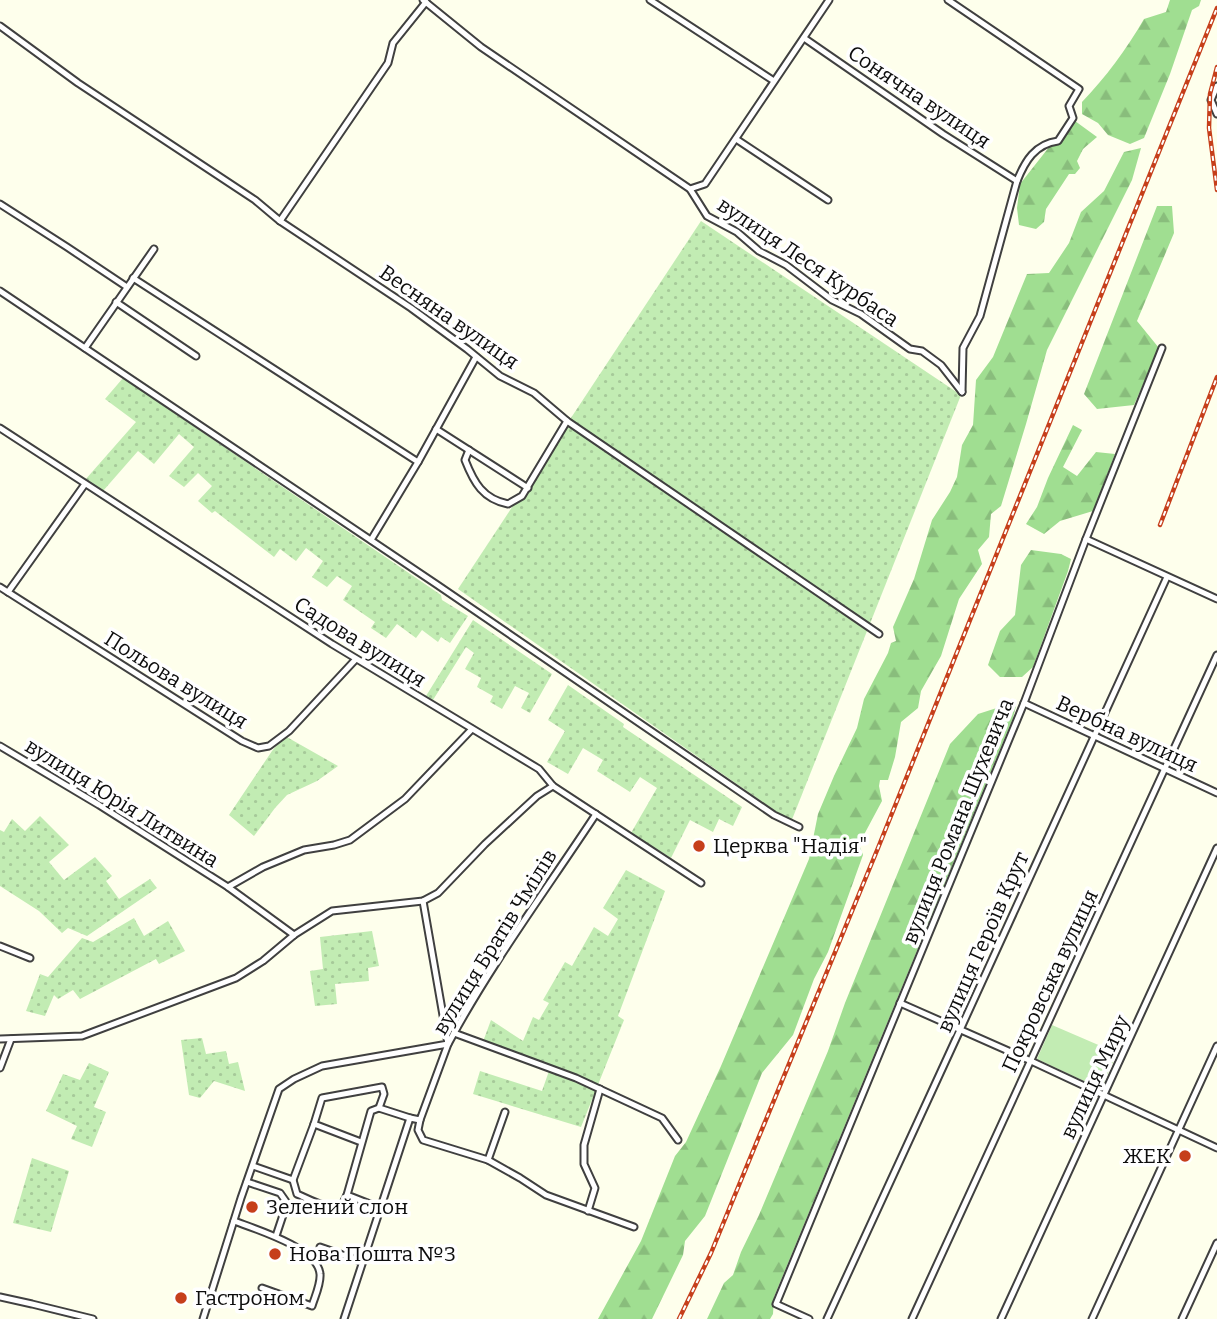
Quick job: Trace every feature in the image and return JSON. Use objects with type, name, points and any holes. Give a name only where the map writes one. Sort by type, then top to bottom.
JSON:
[{"type":"street","points":[[433,8],[439,0]]},
{"type":"street","points":[[650,0],[774,81]]},
{"type":"street","points":[[690,189],[705,184],[829,0]]},
{"type":"street","points":[[948,0],[1079,89],[1069,106],[1073,118],[1058,141],[1047,142],[1036,149],[1023,166],[1017,181]]},
{"type":"street","points":[[280,220],[388,63],[393,43],[424,1]]},
{"type":"street","name":"вулиця Леся Курбаса","points":[[424,1],[481,47],[690,189],[707,216],[737,232],[759,251],[786,265],[832,300],[861,314],[910,349],[922,351],[942,365],[962,392],[963,348],[980,316],[1017,181]]},
{"type":"street","name":"Весняна вулиця","points":[[0,26],[78,83],[255,200],[280,220],[402,302],[499,376],[534,394],[567,421],[879,634]]},
{"type":"street","name":"Сонячна вулиця","points":[[804,38],[943,134],[1017,181]]},
{"type":"street","points":[[1217,86],[1211,100],[1217,114]]},
{"type":"street","points":[[736,139],[828,201]]},
{"type":"street","points":[[0,204],[127,287]]},
{"type":"street","points":[[85,348],[154,249]]},
{"type":"street","points":[[133,278],[418,462]]},
{"type":"street","points":[[0,291],[774,815],[799,827]]},
{"type":"street","points":[[116,302],[196,356]]},
{"type":"street","name":"вулиця Романа Шухевича","points":[[809,1319],[776,1304],[1024,703],[1162,348]]},
{"type":"street","points":[[371,540],[476,357]]},
{"type":"street","points":[[469,450],[465,460],[473,481],[495,502],[508,504],[522,496],[528,488],[567,421]]},
{"type":"street","name":"Садова вулиця","points":[[0,428],[356,659],[539,769],[553,786],[701,883]]},
{"type":"street","points":[[436,429],[528,488]]},
{"type":"street","points":[[8,592],[85,484]]},
{"type":"street","points":[[1086,539],[1217,599]]},
{"type":"street","name":"вулиця Героїв Крут","points":[[827,1319],[1167,577]]},
{"type":"street","name":"Польова вулиця","points":[[0,587],[242,741],[258,748],[269,746],[289,731],[356,659]]},
{"type":"street","name":"Покровська вулиця","points":[[912,1319],[1217,655]]},
{"type":"street","name":"Вербна вулиця","points":[[1024,703],[1217,793]]},
{"type":"street","name":"вулиця Юрія Литвина","points":[[228,887],[263,867],[304,850],[350,840],[405,799],[472,729]]},
{"type":"street","name":"вулиця Юрія Литвина","points":[[0,746],[99,804],[228,887],[293,935]]},
{"type":"street","points":[[0,1039],[82,1036],[236,978],[263,961],[293,935],[332,911],[423,901],[438,893],[494,836],[537,796],[553,786]]},
{"type":"street","name":"вулиця Братів Чмілів","points":[[421,1120],[454,1033],[492,970],[596,814]]},
{"type":"street","name":"вулиця Миру","points":[[1001,1319],[1217,848]]},
{"type":"street","points":[[203,1319],[279,1089],[322,1066],[448,1044],[423,901]]},
{"type":"street","points":[[0,946],[30,958]]},
{"type":"street","points":[[900,1003],[1217,1148]]},
{"type":"street","points":[[454,1033],[576,1079],[662,1118],[678,1140]]},
{"type":"street","points":[[0,1068],[12,1039]]},
{"type":"street","points":[[1091,1319],[1217,1046]]},
{"type":"street","points":[[379,1108],[384,1094],[382,1087],[322,1098],[293,1180],[297,1194],[328,1207],[342,1205],[371,1111],[379,1108],[421,1120],[418,1130],[423,1140],[488,1160],[546,1195],[634,1227]]},
{"type":"street","points":[[588,1210],[595,1188],[584,1164],[584,1145],[600,1089]]},
{"type":"street","points":[[488,1160],[505,1112]]},
{"type":"street","points":[[344,1319],[410,1118]]},
{"type":"street","points":[[314,1124],[361,1142]]},
{"type":"street","points":[[253,1166],[293,1180]]},
{"type":"street","points":[[247,1182],[280,1193],[288,1203],[276,1236]]},
{"type":"street","points":[[347,1195],[380,1208]]},
{"type":"street","points":[[234,1221],[276,1236],[301,1249],[319,1268],[321,1277],[312,1306],[262,1289]]},
{"type":"street","points":[[1182,1319],[1217,1243]]},
{"type":"street","points":[[320,1247],[363,1262]]},
{"type":"street","points":[[0,1297],[93,1319]]},
{"type":"green space","points":[[1170,0],[1201,0],[1199,6],[1192,10],[1144,138],[1130,144],[1108,135],[1098,123],[1082,114],[1082,102],[1115,63],[1144,19],[1166,12]]},
{"type":"green space","points":[[1075,121],[1097,137],[1083,149],[1077,161],[1080,168],[1075,174],[1069,174],[1046,209],[1044,222],[1036,229],[1019,225],[1017,208],[1020,184],[1068,123]]},
{"type":"green space","points":[[1141,148],[1132,180],[1047,350],[1001,506],[991,514],[989,537],[978,550],[982,564],[959,599],[941,656],[921,691],[918,708],[901,722],[888,780],[880,780],[882,801],[859,844],[863,855],[828,952],[814,979],[793,1035],[762,1073],[705,1216],[685,1241],[683,1255],[652,1319],[598,1319],[641,1241],[675,1156],[686,1142],[721,1066],[809,859],[818,814],[857,728],[864,699],[891,643],[896,641],[893,627],[914,579],[932,520],[957,477],[962,445],[973,425],[976,380],[993,357],[1027,274],[1049,273],[1069,243],[1081,212],[1104,191],[1124,152]]},
{"type":"green space","points":[[1157,206],[1172,206],[1174,233],[1137,321],[1159,348],[1134,405],[1097,409],[1084,394]]},
{"type":"green space","points":[[701,221],[961,395],[791,822],[458,589]]},
{"type":"green space","points":[[123,378],[468,616],[450,643],[441,637],[438,642],[422,630],[416,638],[397,624],[386,638],[371,628],[375,622],[343,600],[352,586],[337,576],[327,587],[312,577],[323,561],[306,548],[296,561],[280,549],[274,557],[215,511],[212,513],[198,501],[212,486],[198,473],[184,487],[169,476],[194,447],[179,434],[154,464],[138,451],[103,491],[85,480],[136,422],[105,399]]},
{"type":"green space","points":[[1073,425],[1082,430],[1063,467],[1077,476],[1096,452],[1115,454],[1093,511],[1060,521],[1044,534],[1026,524],[1037,507]]},
{"type":"green space","points":[[1031,550],[1061,554],[1071,559],[1033,667],[1022,677],[1000,677],[988,665],[1000,631],[1015,615],[1021,565]]},
{"type":"green space","points":[[473,620],[552,674],[530,713],[521,708],[529,693],[515,686],[502,709],[490,702],[493,696],[477,687],[481,678],[465,669],[474,653],[466,647],[433,700],[426,696]]},
{"type":"green space","points":[[568,685],[624,724],[623,727],[742,807],[733,826],[719,819],[713,832],[690,820],[671,858],[631,833],[657,788],[640,777],[630,792],[597,771],[603,760],[583,748],[568,774],[547,762],[565,731],[548,720]]},
{"type":"green space","points":[[1003,706],[1016,706],[1013,718],[774,1297],[773,1314],[770,1319],[707,1319],[724,1283],[733,1275],[759,1215],[828,1051],[950,744],[978,714]]},
{"type":"green space","points":[[285,736],[338,766],[317,781],[287,795],[254,836],[229,815]]},
{"type":"green space","points":[[40,816],[69,845],[49,862],[64,880],[95,857],[112,876],[106,881],[119,899],[150,879],[157,888],[87,936],[68,928],[62,933],[39,911],[0,886],[0,830],[4,832],[12,819],[25,831]]},
{"type":"green space","points":[[626,870],[665,891],[618,1016],[624,1020],[581,1127],[473,1094],[480,1071],[542,1091],[549,1071],[481,1047],[491,1020],[523,1041],[533,1017],[539,1020],[549,1003],[543,1000],[565,962],[572,966],[594,927],[608,936],[618,919],[603,908]]},
{"type":"green space","points":[[134,918],[144,936],[168,921],[185,951],[159,964],[156,959],[80,999],[73,990],[58,999],[54,995],[45,1016],[26,1011],[40,974],[48,977],[82,938],[93,942]]},
{"type":"green space","points":[[372,931],[379,966],[368,968],[369,981],[335,984],[337,1004],[315,1006],[310,971],[323,969],[320,937]]},
{"type":"green space","points":[[1052,1025],[1117,1053],[1101,1089],[1037,1059]]},
{"type":"green space","points":[[202,1038],[206,1054],[226,1051],[229,1064],[238,1062],[245,1091],[214,1081],[200,1098],[189,1095],[181,1040]]},
{"type":"green space","points":[[89,1063],[109,1072],[94,1107],[106,1112],[92,1147],[71,1139],[77,1126],[46,1111],[63,1074],[80,1080]]},
{"type":"green space","points":[[32,1158],[69,1171],[51,1232],[13,1223]]},
{"type":"railway","points":[[679,1319],[711,1253],[878,848],[1217,8]]},
{"type":"railway","points":[[1217,67],[1210,94],[1209,128],[1217,190]]},
{"type":"railway","points":[[1160,525],[1217,377]]},
{"type":"place","name":"Церква \"Надія\"","points":[[699,846]]},
{"type":"place","name":"ЖЕК","points":[[1185,1156]]},
{"type":"place","name":"Зелений слон","points":[[252,1207]]},
{"type":"place","name":"Нова Пошта №3","points":[[275,1254]]},
{"type":"place","name":"Гастроном","points":[[181,1298]]}]
